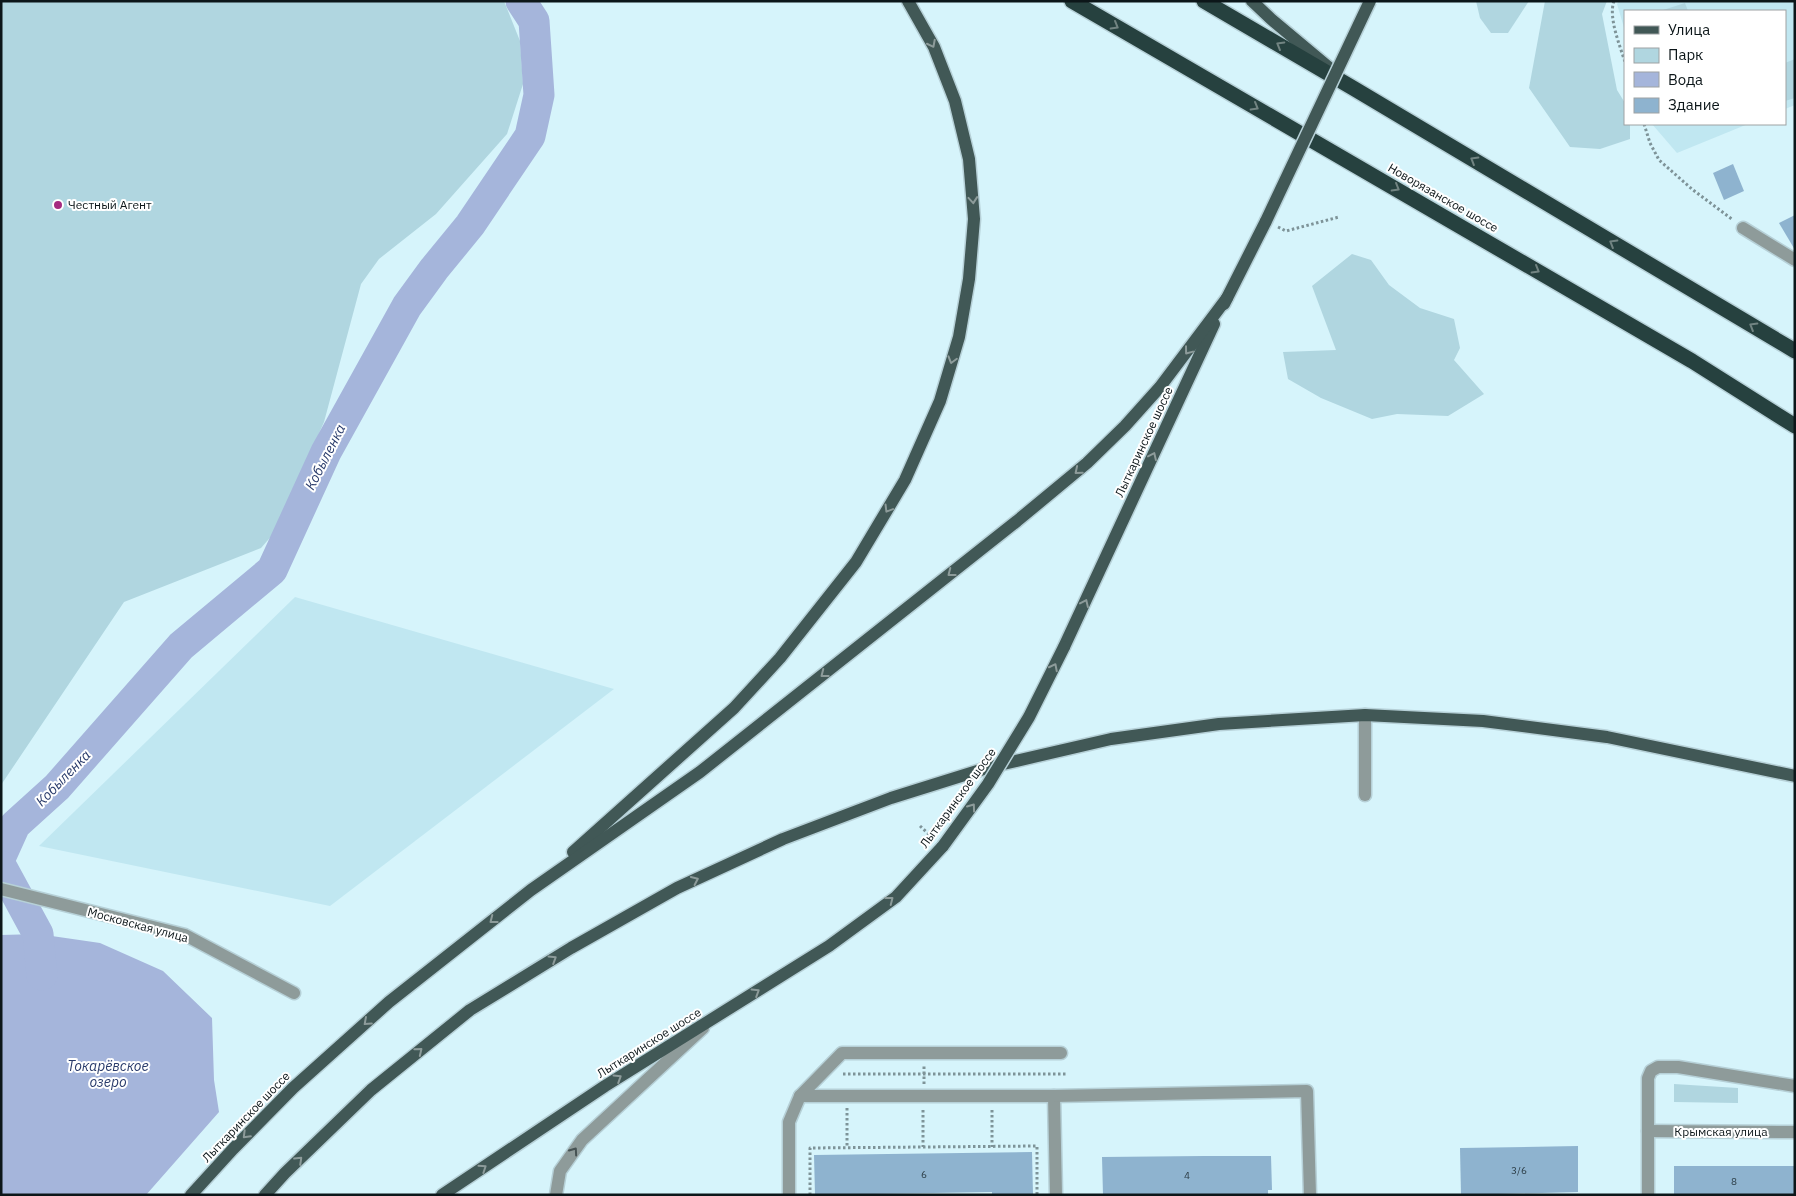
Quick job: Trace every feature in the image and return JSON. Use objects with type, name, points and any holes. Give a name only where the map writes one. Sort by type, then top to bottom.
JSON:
[{"type":"highway","name":"Новорязанское шоссе","points":[[1072,1],[1692,361],[1795,426]]},
{"type":"highway","points":[[1204,1],[1795,351]]},
{"type":"main road","name":"Лыткаринское шоссе","points":[[531,890],[734,708],[780,658],[856,562],[905,480],[940,401],[959,337],[969,279],[974,218],[969,159],[955,101],[934,47],[908,1]]},
{"type":"main road","points":[[1252,1],[1353,88]]},
{"type":"main road","name":"Лыткаринское шоссе","points":[[442,1195],[605,1086],[829,946],[896,897],[943,846],[988,784],[1029,717],[1064,647],[1227,298],[1266,221],[1370,1]]},
{"type":"main road","name":"Лыткаринское шоссе","points":[[191,1195],[293,1088],[389,1002],[531,890],[700,772],[1017,521],[1087,463],[1125,426],[1160,386],[1227,298]]},
{"type":"main road","points":[[265,1195],[285,1173],[371,1090],[470,1010],[570,948],[677,888],[783,839],[891,798],[990,767],[1111,739],[1219,724],[1365,715],[1483,721],[1607,737],[1795,776]]},
{"type":"street","points":[[1743,228],[1795,260]]},
{"type":"street","points":[[1365,715],[1365,795]]},
{"type":"street","name":"Московская улица","points":[[1,889],[185,936],[294,993]]},
{"type":"street","points":[[556,1195],[560,1171],[582,1140],[711,1020]]},
{"type":"street","points":[[789,1195],[789,1122],[800,1096],[842,1054],[1061,1053]]},
{"type":"street","points":[[1648,1195],[1648,1078],[1651,1071],[1658,1067],[1678,1067],[1795,1086]]},
{"type":"street","points":[[800,1096],[1054,1096],[1306,1091],[1310,1195]]},
{"type":"street","points":[[1054,1096],[1056,1195]]},
{"type":"street","name":"Крымская улица","points":[[1648,1131],[1795,1132]]},
{"type":"path","points":[[1614,1],[1612,6],[1614,29],[1624,59]]},
{"type":"path","points":[[1644,125],[1650,143],[1659,160],[1693,190],[1743,228]]},
{"type":"path","points":[[1266,221],[1286,231],[1339,217]]},
{"type":"path","points":[[822,1074],[1068,1074]]},
{"type":"path","points":[[810,1195],[810,1148],[1037,1146],[1037,1195]]},
{"type":"shaded area","points":[[1619,1],[1795,1],[1795,105],[1786,109],[1786,10],[1624,10],[1624,28],[1617,4]]},
{"type":"shaded area","points":[[1653,125],[1746,125],[1677,153]]},
{"type":"shaded area","points":[[295,597],[614,689],[330,906],[39,846]]},
{"type":"green space","points":[[1,1],[504,1],[520,41],[523,84],[507,134],[436,214],[379,259],[361,284],[324,422],[275,532],[261,548],[124,602],[1,785]]},
{"type":"green space","points":[[1476,1],[1529,1],[1508,33],[1491,33],[1480,18]]},
{"type":"green space","points":[[1545,1],[1607,1],[1602,14],[1617,90],[1624,101],[1624,125],[1630,125],[1630,139],[1600,149],[1570,147],[1529,88]]},
{"type":"green space","points":[[1685,3],[1688,10],[1663,10]]},
{"type":"green space","points":[[1795,59],[1795,98],[1786,101],[1786,63]]},
{"type":"green space","points":[[1352,254],[1371,260],[1389,285],[1420,308],[1454,319],[1460,348],[1454,360],[1484,394],[1448,416],[1397,414],[1372,419],[1321,398],[1288,379],[1283,352],[1336,350],[1312,286]]},
{"type":"green space","points":[[1674,1084],[1738,1088],[1738,1103],[1674,1102]]},
{"type":"water","name":"Токарёвское озеро","points":[[38,934],[100,943],[163,971],[212,1018],[214,1080],[219,1112],[146,1195],[1,1195],[1,935]]},
{"type":"building","points":[[1733,164],[1744,191],[1724,200],[1713,173]]},
{"type":"building","points":[[1795,215],[1795,250],[1779,223]]},
{"type":"building","points":[[1578,1146],[1578,1192],[1461,1195],[1460,1148]]},
{"type":"building","points":[[1032,1152],[1033,1195],[992,1195],[992,1192],[815,1195],[814,1155]]},
{"type":"building","points":[[1271,1156],[1272,1190],[1268,1190],[1268,1195],[1103,1195],[1102,1157]]},
{"type":"building","points":[[1674,1166],[1795,1166],[1795,1195],[1674,1195]]},
{"type":"waterway","name":"Кобыленка","points":[[1,856],[15,825],[57,787],[181,646],[272,570],[326,452],[407,306],[470,225],[530,136],[539,95],[534,21],[521,1]]},
{"type":"waterway","name":"Кобыленка","points":[[1,866],[38,934],[42,975]]},
{"type":"place","name":"Честный Агент","points":[[58,205]]}]
